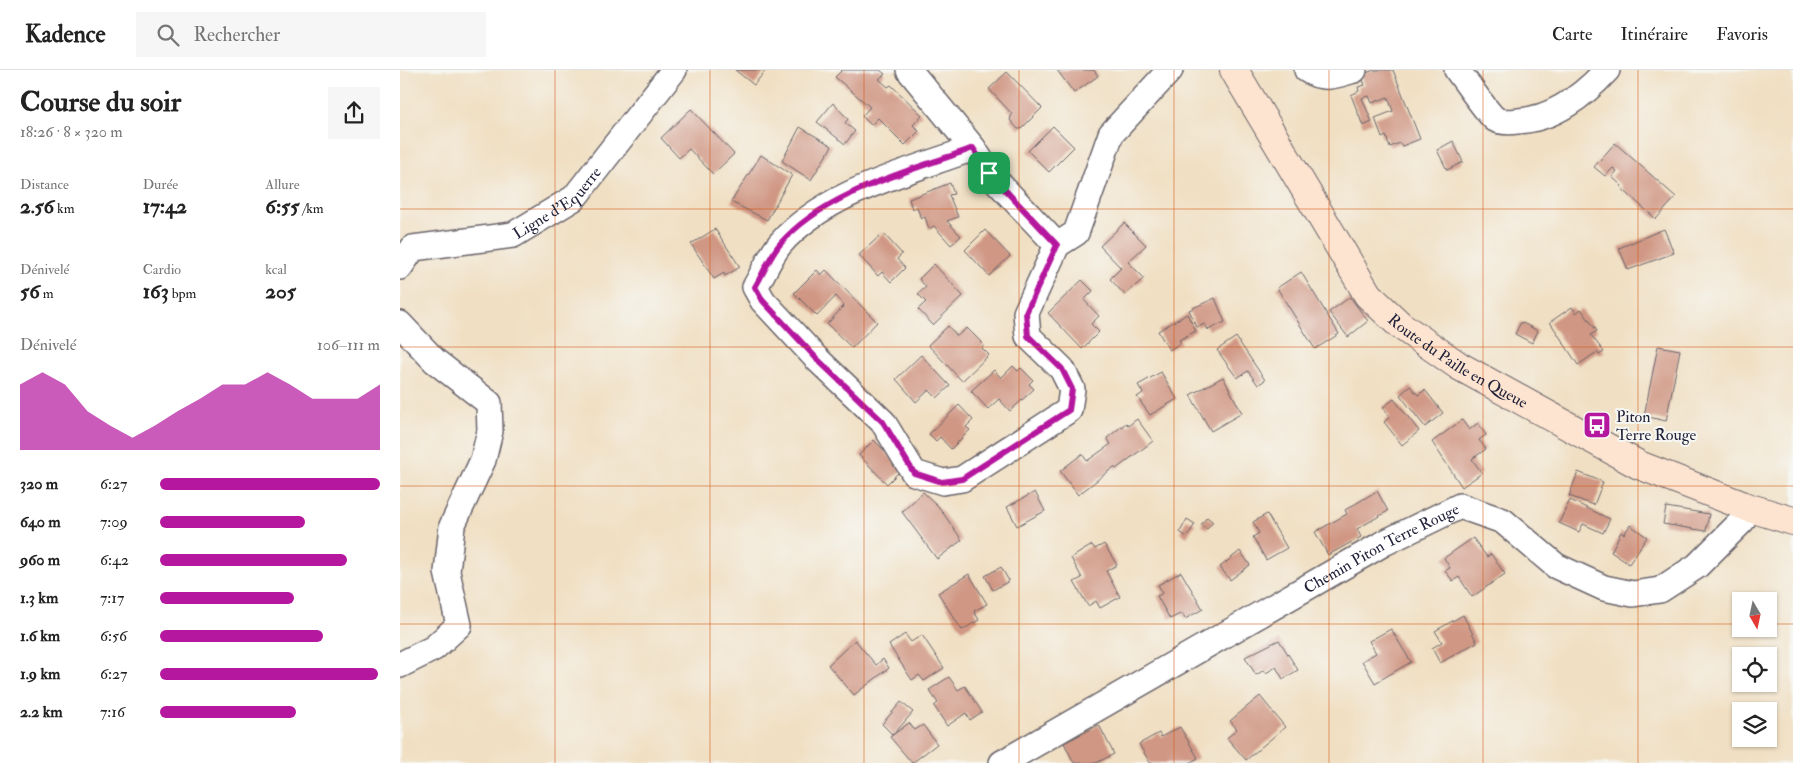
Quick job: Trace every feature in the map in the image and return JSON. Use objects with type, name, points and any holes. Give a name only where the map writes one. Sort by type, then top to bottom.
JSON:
[{"type":"main road","name":"Route du Paille en Queue","points":[[1234,70],[1368,295],[1400,326],[1459,366],[1639,465],[1747,507],[1793,521]]},
{"type":"street","name":"Ligne d'Equerre","points":[[400,267],[413,248],[513,235],[574,198],[674,70]]},
{"type":"street","points":[[909,70],[973,148],[989,173],[1057,245]]},
{"type":"street","points":[[973,148],[844,195],[811,217],[780,245],[755,287],[763,301],[817,359],[883,422],[914,473],[942,482],[962,479],[1069,410],[1072,389],[1062,369],[1028,336],[1026,313],[1057,245],[1076,233],[1111,134],[1170,70]]},
{"type":"street","points":[[1307,70],[1318,76],[1330,77],[1354,70]]},
{"type":"street","points":[[1457,70],[1495,118],[1507,122],[1527,121],[1548,115],[1567,105],[1606,70]]},
{"type":"street","points":[[400,324],[435,361],[489,403],[490,431],[483,460],[452,526],[448,572],[459,625],[434,648],[400,665]]},
{"type":"street","name":"Chemin Piton Terre Rouge","points":[[1002,763],[1384,543],[1460,506],[1503,521],[1556,566],[1604,588],[1633,594],[1660,590],[1697,566],[1742,521],[1747,507]]},
{"type":"building","points":[[735,70],[766,70],[754,85]]},
{"type":"building","points":[[842,70],[880,70],[885,74],[879,79],[888,87],[891,85],[922,115],[913,125],[919,131],[905,145],[878,118],[871,125],[862,116],[870,107],[835,77]]},
{"type":"building","points":[[1057,70],[1094,70],[1098,76],[1074,93]]},
{"type":"building","points":[[1374,70],[1393,70],[1420,139],[1402,146],[1400,143],[1390,147],[1386,136],[1382,138],[1375,118],[1393,111],[1388,97],[1372,103],[1369,96],[1362,98],[1372,122],[1363,126],[1351,95],[1359,91],[1358,87],[1365,85],[1361,75]]},
{"type":"building","points":[[1007,72],[1042,108],[1021,129],[1018,129],[1010,120],[1012,114],[989,89]]},
{"type":"building","points":[[833,103],[848,119],[845,123],[855,131],[845,144],[817,122]]},
{"type":"building","points":[[691,109],[734,154],[713,174],[689,149],[679,158],[661,138]]},
{"type":"building","points":[[1053,126],[1074,147],[1049,172],[1028,151]]},
{"type":"building","points":[[800,127],[832,146],[811,180],[782,161]]},
{"type":"building","points":[[1453,141],[1463,162],[1447,170],[1437,150]]},
{"type":"building","points":[[1615,143],[1676,197],[1656,219],[1620,187],[1622,186],[1612,177],[1617,171],[1613,168],[1605,176],[1594,167]]},
{"type":"building","points":[[761,155],[792,175],[767,220],[731,202]]},
{"type":"building","points":[[950,183],[954,194],[949,195],[958,217],[947,221],[961,236],[951,245],[934,226],[929,229],[925,217],[921,219],[917,207],[912,209],[909,199]]},
{"type":"building","points":[[1124,223],[1146,245],[1128,262],[1144,278],[1125,295],[1110,279],[1121,268],[1100,246]]},
{"type":"building","points":[[715,229],[740,267],[725,276],[724,273],[714,279],[691,244]]},
{"type":"building","points":[[1664,229],[1674,253],[1628,270],[1619,248]]},
{"type":"building","points":[[985,230],[1010,256],[989,276],[965,250]]},
{"type":"building","points":[[883,233],[902,254],[897,259],[905,268],[891,282],[882,272],[878,276],[859,255]]},
{"type":"building","points":[[934,264],[963,296],[933,325],[918,309],[926,302],[918,294],[926,287],[919,279]]},
{"type":"building","points":[[817,270],[821,275],[826,270],[877,322],[852,348],[827,324],[844,306],[836,296],[817,316],[794,293]]},
{"type":"building","points":[[1301,272],[1339,334],[1315,349],[1277,288]]},
{"type":"building","points":[[1082,280],[1093,291],[1084,300],[1099,316],[1091,324],[1099,332],[1082,349],[1048,313]]},
{"type":"building","points":[[1350,297],[1368,321],[1348,337],[1329,312]]},
{"type":"building","points":[[1215,298],[1225,322],[1208,330],[1205,324],[1197,327],[1189,310]]},
{"type":"building","points":[[1572,307],[1576,313],[1581,309],[1597,331],[1591,335],[1604,352],[1599,355],[1597,352],[1578,365],[1550,322]]},
{"type":"building","points":[[1187,314],[1196,331],[1179,340],[1181,343],[1169,350],[1158,331]]},
{"type":"building","points":[[1521,322],[1538,331],[1532,343],[1515,334]]},
{"type":"building","points":[[948,326],[957,336],[967,328],[984,345],[982,348],[989,355],[962,381],[928,345]]},
{"type":"building","points":[[1236,337],[1265,380],[1258,385],[1248,371],[1237,378],[1217,350]]},
{"type":"building","points":[[1658,346],[1680,350],[1666,421],[1644,416]]},
{"type":"building","points":[[921,355],[950,386],[937,398],[929,390],[916,402],[896,379]]},
{"type":"building","points":[[1013,366],[1018,371],[1021,368],[1033,380],[1029,384],[1034,389],[1010,411],[999,399],[988,409],[971,391],[994,370],[1001,378]]},
{"type":"building","points":[[1161,372],[1177,399],[1150,415],[1137,397],[1143,393],[1138,385]]},
{"type":"building","points":[[1223,377],[1242,413],[1211,431],[1190,395]]},
{"type":"building","points":[[1410,386],[1418,395],[1425,390],[1443,413],[1425,427],[1400,395]]},
{"type":"building","points":[[1394,399],[1419,431],[1402,445],[1384,422],[1390,417],[1383,407]]},
{"type":"building","points":[[959,405],[973,420],[966,427],[970,430],[951,449],[940,437],[936,441],[929,434]]},
{"type":"building","points":[[1137,419],[1153,441],[1116,469],[1114,467],[1078,495],[1060,471],[1082,454],[1087,461],[1111,444],[1107,438],[1126,423],[1128,426]]},
{"type":"building","points":[[1462,420],[1469,430],[1478,423],[1486,435],[1479,440],[1486,449],[1472,459],[1482,473],[1462,487],[1432,442]]},
{"type":"building","points":[[874,440],[902,469],[887,484],[859,455]]},
{"type":"building","points":[[1578,472],[1603,482],[1594,505],[1569,496]]},
{"type":"building","points":[[1377,491],[1388,511],[1357,529],[1361,537],[1328,555],[1315,532],[1347,514],[1345,510]]},
{"type":"building","points":[[923,492],[938,506],[962,540],[937,559],[902,512]]},
{"type":"building","points":[[1035,492],[1045,511],[1017,526],[1007,507]]},
{"type":"building","points":[[1570,500],[1610,519],[1603,533],[1583,524],[1579,532],[1559,523]]},
{"type":"building","points":[[1666,507],[1709,514],[1706,531],[1663,524]]},
{"type":"building","points":[[1267,514],[1287,548],[1266,560],[1253,537],[1259,533],[1253,522]]},
{"type":"building","points":[[1207,517],[1213,522],[1207,529],[1201,525]]},
{"type":"building","points":[[1187,519],[1195,524],[1187,537],[1180,532]]},
{"type":"building","points":[[1630,525],[1647,537],[1629,564],[1611,552],[1621,532],[1624,534]]},
{"type":"building","points":[[1473,538],[1487,557],[1491,554],[1505,574],[1472,597],[1459,577],[1453,581],[1445,571],[1450,568],[1444,558]]},
{"type":"building","points":[[1104,544],[1117,565],[1106,571],[1120,597],[1100,608],[1096,601],[1088,606],[1074,582],[1082,578],[1071,558],[1092,545],[1095,549]]},
{"type":"building","points":[[1240,551],[1250,565],[1230,580],[1220,567]]},
{"type":"building","points":[[1001,567],[1009,581],[993,590],[985,576]]},
{"type":"building","points":[[1181,572],[1203,609],[1185,619],[1182,613],[1170,619],[1157,596],[1163,593],[1158,585]]},
{"type":"building","points":[[969,574],[987,604],[974,611],[979,620],[962,630],[938,593]]},
{"type":"building","points":[[1463,615],[1477,642],[1440,663],[1432,648],[1442,642],[1435,631]]},
{"type":"building","points":[[1391,629],[1411,662],[1375,683],[1362,661],[1376,653],[1369,641]]},
{"type":"building","points":[[905,634],[911,642],[922,635],[944,668],[924,681],[919,675],[912,680],[889,645]]},
{"type":"building","points":[[855,640],[876,665],[883,659],[889,668],[854,695],[828,665]]},
{"type":"building","points":[[1279,640],[1298,670],[1283,679],[1276,667],[1266,673],[1264,670],[1256,675],[1245,657]]},
{"type":"building","points":[[949,677],[958,690],[965,686],[982,712],[970,720],[966,713],[947,726],[934,706],[938,703],[929,690]]},
{"type":"building","points":[[1260,696],[1285,727],[1246,760],[1227,738],[1237,729],[1230,721]]},
{"type":"building","points":[[901,702],[913,712],[893,735],[882,724]]},
{"type":"building","points":[[909,723],[915,730],[923,725],[937,744],[912,763],[890,737]]},
{"type":"building","points":[[1099,725],[1114,754],[1096,763],[1074,763],[1064,743]]},
{"type":"building","points":[[1180,727],[1198,758],[1189,763],[1150,763],[1139,744],[1159,733],[1161,737]]},
{"type":"place","name":"Piton Terre Rouge","points":[[1597,425]]},
{"type":"route","points":[[973,148],[989,173],[1057,245],[1026,313],[1028,336],[1062,369],[1072,389],[1069,410],[962,479],[942,482],[914,473],[883,422],[817,359],[763,301],[755,287],[780,245],[811,217],[844,195],[973,148]]}]
